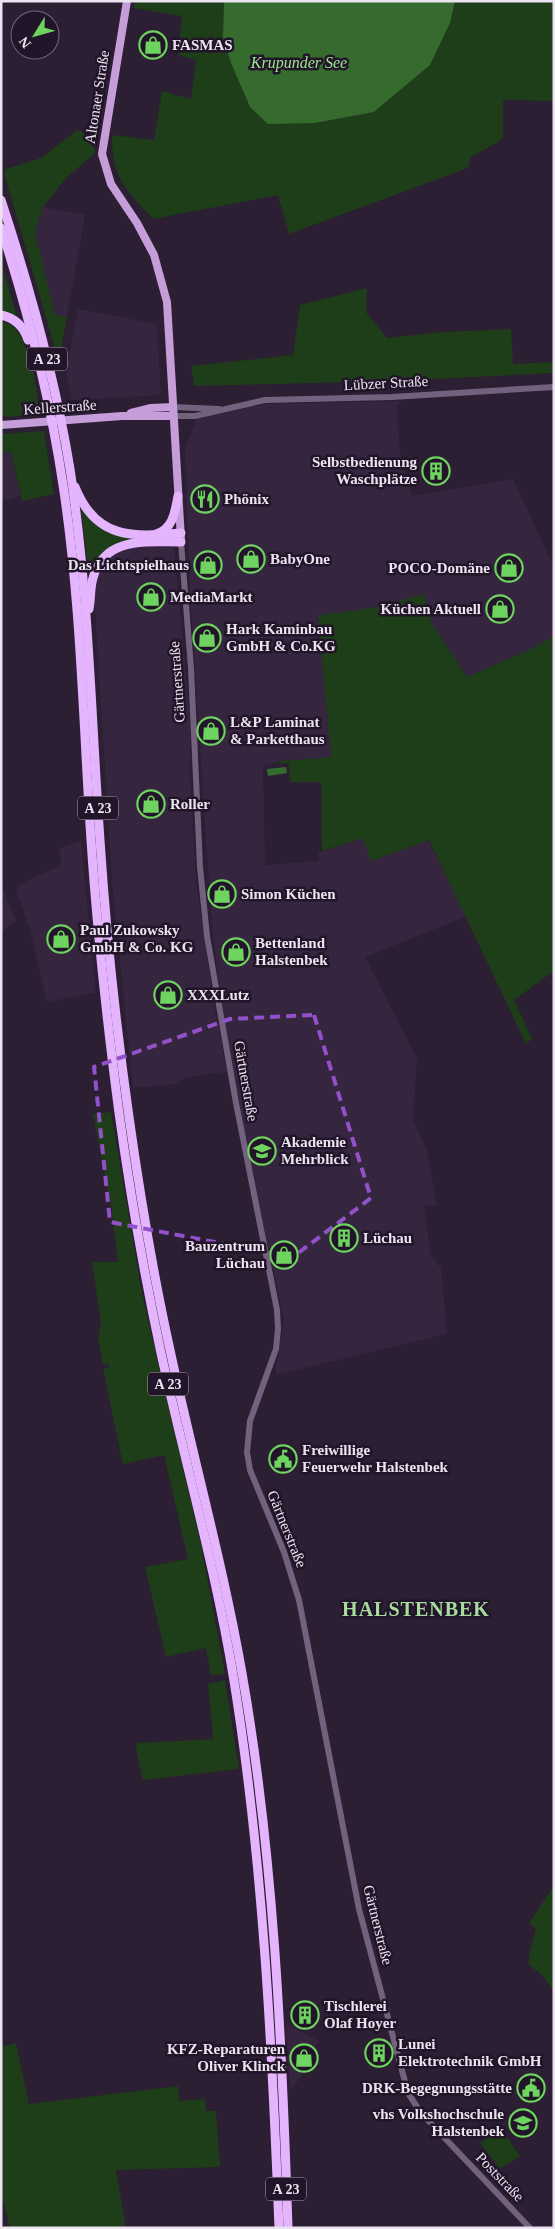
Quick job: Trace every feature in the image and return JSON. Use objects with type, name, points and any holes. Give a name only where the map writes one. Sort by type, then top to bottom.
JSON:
[{"type":"highway","name":"A 23","points":[[1,200],[40,331],[59,411],[69,466],[87,624],[106,916],[130,1129],[166,1333],[219,1558],[242,1676],[256,1780],[270,1911],[281,2073],[288,2228]]},
{"type":"highway","name":"A 23","points":[[1,228],[32,334],[46,392],[71,547],[97,916],[121,1128],[143,1264],[161,1355],[210,1558],[234,1680],[262,1912],[279,2228]]},
{"type":"highway","points":[[1,315],[18,322],[25,331],[46,392]]},
{"type":"highway","points":[[69,466],[80,498],[98,520],[125,534],[181,537]]},
{"type":"highway","points":[[149,535],[161,532],[170,526],[175,514],[178,496]]},
{"type":"highway","points":[[87,624],[92,580],[102,560],[110,551],[120,545],[181,537]]},
{"type":"main road","name":"Altonaer Straße","points":[[118,194],[107,175],[102,154],[127,1]]},
{"type":"main road","name":"Gärtnerstraße","points":[[118,194],[145,236],[154,255],[167,302],[181,537]]},
{"type":"main road","name":"Kellerstraße","points":[[122,416],[151,408],[172,407]]},
{"type":"main road","name":"Kellerstraße","points":[[1,425],[122,416],[173,416]]},
{"type":"street","name":"Lübzer Straße","points":[[173,416],[195,416],[265,400],[392,397],[554,387]]},
{"type":"street","name":"Lübzer Straße","points":[[172,407],[220,409]]},
{"type":"street","name":"Gärtnerstraße","points":[[181,537],[191,676],[200,867],[207,936],[242,1137],[277,1310],[278,1329],[272,1361],[248,1429],[249,1466],[284,1552],[299,1600],[358,1909],[404,2078]]},
{"type":"street","name":"Poststraße","points":[[404,2078],[410,2097],[421,2113],[528,2225]]},
{"type":"highlighted area","points":[[314,1015],[371,1198],[293,1257],[110,1222],[94,1067],[230,1019]]},
{"type":"shaded area","points":[[135,1],[224,1],[223,37],[231,63],[250,107],[315,123],[374,112],[430,65],[450,23],[455,1],[554,1],[553,101],[503,100],[503,139],[471,157],[468,168],[289,234],[278,195],[153,219],[128,191],[117,173],[112,150],[112,135],[154,140],[162,91],[191,99],[196,60],[178,55],[182,16],[134,8]]},
{"type":"shaded area","points":[[77,130],[95,137],[95,153],[66,178],[43,207],[35,232],[55,315],[67,316],[59,362],[4,173],[6,169],[41,158]]},
{"type":"shaded area","points":[[43,207],[85,215],[67,316],[55,315],[44,273],[35,232]]},
{"type":"shaded area","points":[[1,261],[17,317],[1,310]]},
{"type":"shaded area","points":[[367,288],[366,312],[387,338],[443,332],[511,329],[513,364],[554,362],[554,373],[393,381],[194,386],[191,366],[293,355],[300,305]]},
{"type":"shaded area","points":[[78,309],[157,324],[161,395],[72,400],[66,371]]},
{"type":"shaded area","points":[[1,321],[9,323],[14,327],[20,335],[29,356],[37,393],[38,413],[12,417],[1,416]]},
{"type":"shaded area","points":[[402,401],[397,407],[400,453],[412,496],[513,479],[554,567],[554,636],[527,651],[467,677],[432,624],[424,595],[373,608],[331,757],[281,761],[263,766],[265,865],[319,861],[318,853],[364,838],[372,861],[428,840],[467,916],[365,957],[417,1058],[413,1120],[427,1150],[437,1205],[424,1206],[431,1256],[441,1268],[447,1334],[275,1375],[284,1320],[236,1099],[212,928],[190,594],[185,450],[196,419],[266,404]]},
{"type":"shaded area","points":[[44,431],[54,494],[22,501],[11,451],[1,454],[1,434]]},
{"type":"shaded area","points":[[11,451],[20,496],[1,502],[1,454]]},
{"type":"shaded area","points":[[81,508],[136,539],[121,542],[89,577]]},
{"type":"shaded area","points":[[169,545],[174,547],[190,722],[190,777],[196,882],[213,998],[227,1072],[186,1077],[176,1084],[133,1088],[113,894],[94,594],[100,570],[112,554],[137,546]]},
{"type":"shaded area","points":[[424,594],[432,624],[467,677],[527,651],[554,636],[554,971],[514,1000],[532,1039],[526,1044],[429,840],[371,861],[363,838],[322,851],[321,782],[290,782],[289,763],[275,764],[281,761],[331,757],[318,615],[373,608]]},
{"type":"shaded area","points":[[81,841],[96,993],[47,1002],[30,930],[16,890],[20,884],[59,866],[61,859],[59,848]]},
{"type":"shaded area","points":[[1,884],[16,920],[1,933]]},
{"type":"shaded area","points":[[111,1112],[142,1294],[201,1545],[225,1674],[211,1675],[206,1648],[166,1657],[145,1567],[188,1559],[164,1455],[123,1464],[103,1369],[109,1368],[108,1364],[103,1365],[98,1339],[101,1322],[92,1262],[118,1262],[111,1205],[93,1114]]},
{"type":"shaded area","points":[[225,1680],[239,1769],[143,1780],[136,1750],[137,1743],[213,1739],[208,1684]]},
{"type":"shaded area","points":[[554,1885],[554,1991],[542,1975],[529,1965],[529,1954],[536,1929],[529,1923]]},
{"type":"shaded area","points":[[286,2024],[319,2041],[298,2081],[290,2089]]},
{"type":"shaded area","points":[[16,2043],[29,2104],[178,2086],[179,2101],[205,2099],[206,2111],[216,2111],[220,2167],[116,2170],[126,2228],[10,2228],[1,2193],[1,2047]]},
{"type":"shaded area","points":[[502,2129],[520,2156],[500,2169],[480,2143]]},
{"type":"water","name":"Krupunder See","points":[[224,1],[455,1],[450,23],[430,65],[374,112],[315,123],[268,124],[250,107],[231,63],[223,37]]},
{"type":"water","points":[[286,767],[287,773],[268,776],[267,769]]},
{"type":"place","name":"FASMAS","points":[[153,45]]},
{"type":"place","name":"Selbstbedienung Waschplätze","points":[[436,471]]},
{"type":"place","name":"Phönix","points":[[205,499]]},
{"type":"place","name":"BabyOne","points":[[251,559]]},
{"type":"place","name":"Das Lichtspielhaus","points":[[208,565]]},
{"type":"place","name":"POCO-Domäne","points":[[509,568]]},
{"type":"place","name":"MediaMarkt","points":[[151,597]]},
{"type":"place","name":"Küchen Aktuell","points":[[500,609]]},
{"type":"place","name":"Hark Kaminbau GmbH & Co.KG","points":[[207,638]]},
{"type":"place","name":"L&P Laminat & Parketthaus","points":[[211,731]]},
{"type":"place","name":"Roller","points":[[151,804]]},
{"type":"place","name":"Simon Küchen","points":[[222,894]]},
{"type":"place","name":"Paul Zukowsky GmbH & Co. KG","points":[[61,939]]},
{"type":"place","name":"Bettenland Halstenbek","points":[[236,952]]},
{"type":"place","name":"XXXLutz","points":[[168,995]]},
{"type":"place","name":"Akademie Mehrblick","points":[[262,1151]]},
{"type":"place","name":"Lüchau","points":[[344,1238]]},
{"type":"place","name":"Bauzentrum Lüchau","points":[[284,1255]]},
{"type":"place","name":"Freiwillige Feuerwehr Halstenbek","points":[[283,1459]]},
{"type":"place","name":"Tischlerei Olaf Hoyer","points":[[305,2015]]},
{"type":"place","name":"Lunei Elektrotechnik GmbH","points":[[379,2053]]},
{"type":"place","name":"KFZ-Reparaturen Oliver Klinck","points":[[304,2058]]},
{"type":"place","name":"DRK-Begegnungsstätte","points":[[531,2088]]},
{"type":"place","name":"vhs Volkshochschule Halstenbek","points":[[523,2123]]},
{"type":"district","name":"HALSTENBEK","points":[[416,1609]]}]
